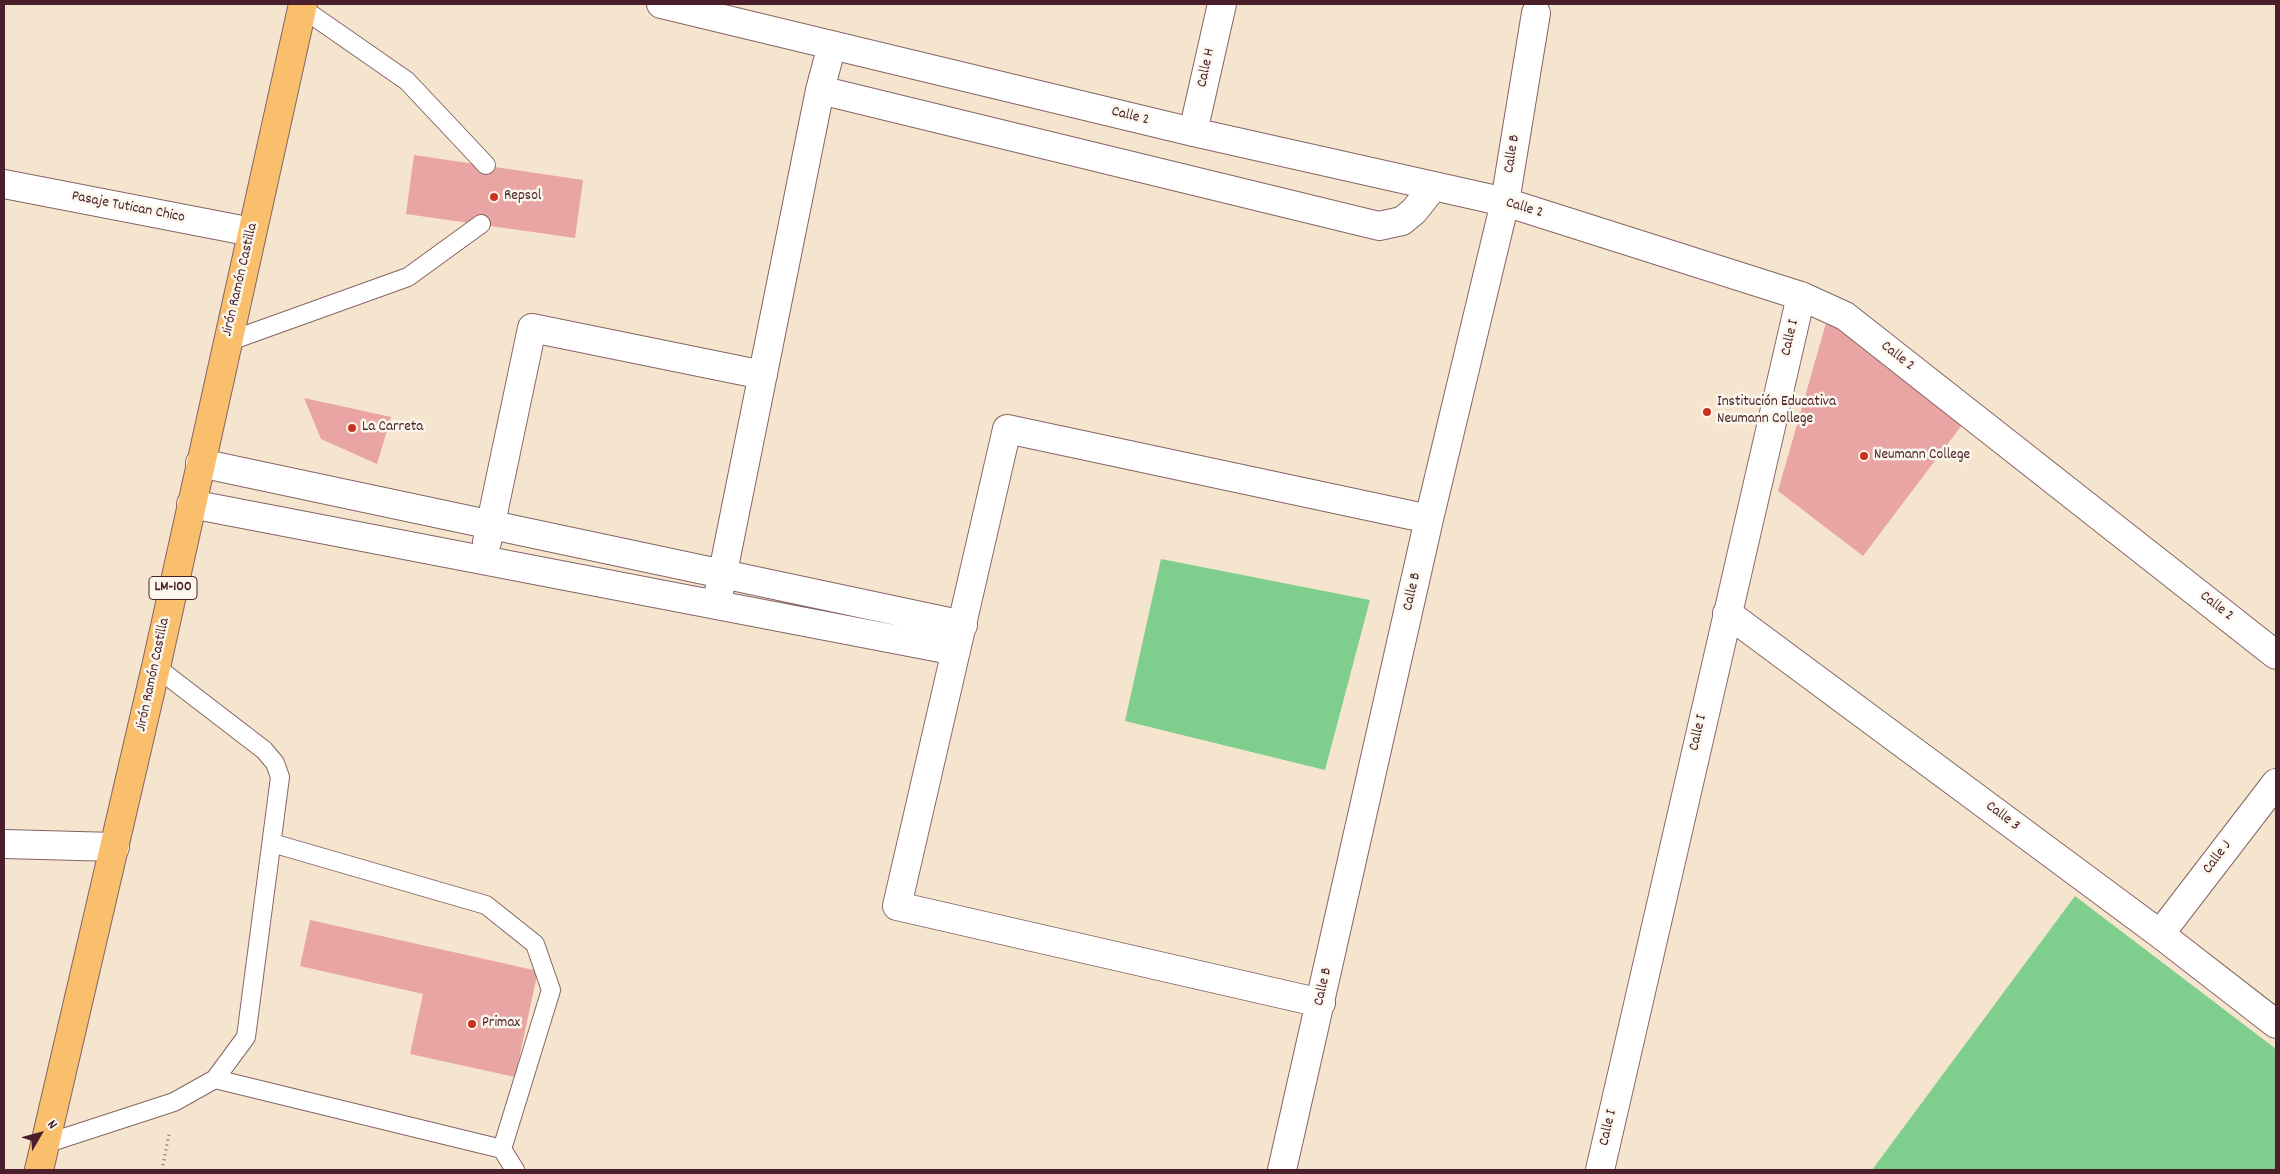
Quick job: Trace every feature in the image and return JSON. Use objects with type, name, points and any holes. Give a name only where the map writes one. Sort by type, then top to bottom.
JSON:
[{"type":"main road","name":"Jirón Ramón Castilla","points":[[39,1170],[156,667],[303,6]]},
{"type":"street","name":"Calle 2","points":[[661,4],[1193,132],[1505,202],[1801,296],[1845,316],[2276,655]]},
{"type":"street","name":"Calle H","points":[[1193,132],[1222,4]]},
{"type":"street","name":"Calle B","points":[[1282,1170],[1430,519],[1505,202],[1536,13]]},
{"type":"street","points":[[717,605],[820,90],[832,45]]},
{"type":"street","points":[[820,90],[1379,226],[1402,222],[1414,211],[1434,186]]},
{"type":"street","name":"Pasaje Tutican Chico","points":[[4,184],[252,232]]},
{"type":"street","name":"Calle I","points":[[1600,1170],[1801,296]]},
{"type":"street","points":[[483,560],[532,328],[763,375]]},
{"type":"street","points":[[1321,1003],[897,906],[1007,429],[1430,519]]},
{"type":"street","points":[[200,463],[963,624]]},
{"type":"street","points":[[191,504],[956,651]]},
{"type":"street","name":"Calle 3","points":[[1727,613],[2160,934],[2276,1024]]},
{"type":"street","name":"Calle J","points":[[2160,934],[2276,783]]},
{"type":"street","points":[[4,844],[115,846]]},
{"type":"lane","points":[[303,6],[407,80],[486,166]]},
{"type":"lane","points":[[227,342],[408,277],[481,224]]},
{"type":"lane","points":[[45,1144],[174,1102],[215,1079],[246,1036],[280,777],[275,763],[264,750],[156,667]]},
{"type":"lane","points":[[272,843],[486,906],[535,944],[551,990],[502,1149]]},
{"type":"lane","points":[[215,1079],[502,1149],[515,1170]]},
{"type":"green space","points":[[1161,559],[1370,600],[1325,770],[1125,721]]},
{"type":"green space","points":[[2075,896],[2276,1049],[2276,1170],[1872,1170]]},
{"type":"building","name":"Repsol","points":[[414,155],[583,180],[575,238],[406,214]]},
{"type":"building","name":"Neumann College","points":[[1828,316],[1965,421],[1863,556],[1778,491]]},
{"type":"building","name":"La Carreta","points":[[304,398],[391,417],[377,464],[321,439]]},
{"type":"building","name":"Primax","points":[[310,920],[538,971],[515,1077],[410,1054],[423,994],[300,966]]},
{"type":"place","name":"Repsol","points":[[494,197]]},
{"type":"place","name":"Institución Educativa Neumann College","points":[[1707,412]]},
{"type":"place","name":"La Carreta","points":[[352,428]]},
{"type":"place","name":"Neumann College","points":[[1864,456]]},
{"type":"place","name":"Primax","points":[[472,1024]]}]
